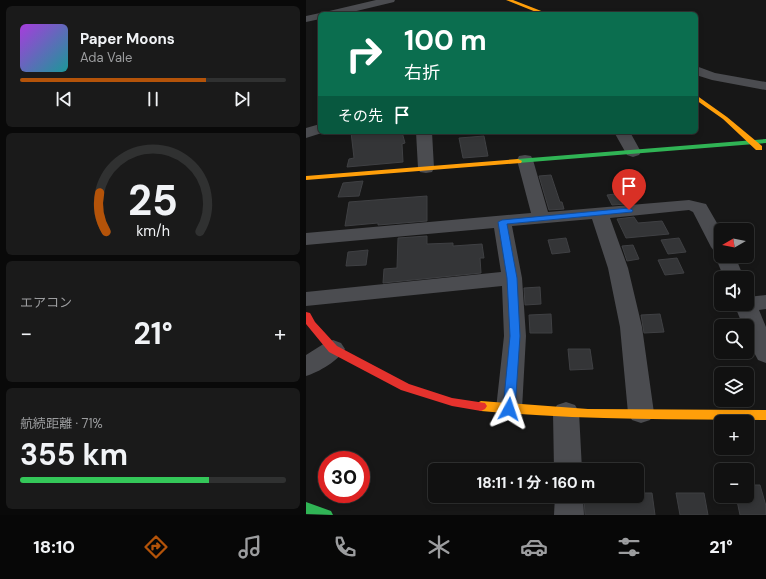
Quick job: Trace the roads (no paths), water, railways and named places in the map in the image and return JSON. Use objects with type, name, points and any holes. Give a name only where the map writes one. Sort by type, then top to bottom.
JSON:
[{"type":"street","points":[[338,12],[390,0]]},
{"type":"street","points":[[508,0],[541,12]]},
{"type":"street","points":[[378,3],[384,7],[385,12]]},
{"type":"street","points":[[306,19],[318,16]]},
{"type":"street","points":[[698,71],[712,76],[766,86]]},
{"type":"street","points":[[698,99],[753,142],[766,155]]},
{"type":"street","points":[[306,133],[318,130]]},
{"type":"street","points":[[424,134],[426,168]]},
{"type":"street","points":[[623,134],[633,152]]},
{"type":"street","points":[[306,178],[766,140]]},
{"type":"street","points":[[525,160],[541,218]]},
{"type":"street","points":[[306,239],[689,205],[700,208],[714,234]]},
{"type":"street","points":[[599,213],[618,268],[631,327],[641,413]]},
{"type":"street","points":[[502,222],[512,278],[515,336],[509,409]]},
{"type":"street","points":[[306,299],[512,278]]},
{"type":"street","points":[[754,303],[766,302]]},
{"type":"street","points":[[749,311],[766,354]]},
{"type":"street","points":[[306,315],[311,324],[333,349],[405,387],[452,402],[509,409],[566,412],[766,415]]},
{"type":"street","points":[[306,367],[333,349]]},
{"type":"street","points":[[566,412],[568,463]]},
{"type":"street","points":[[568,503],[569,515]]},
{"type":"street","points":[[306,508],[326,515]]}]
